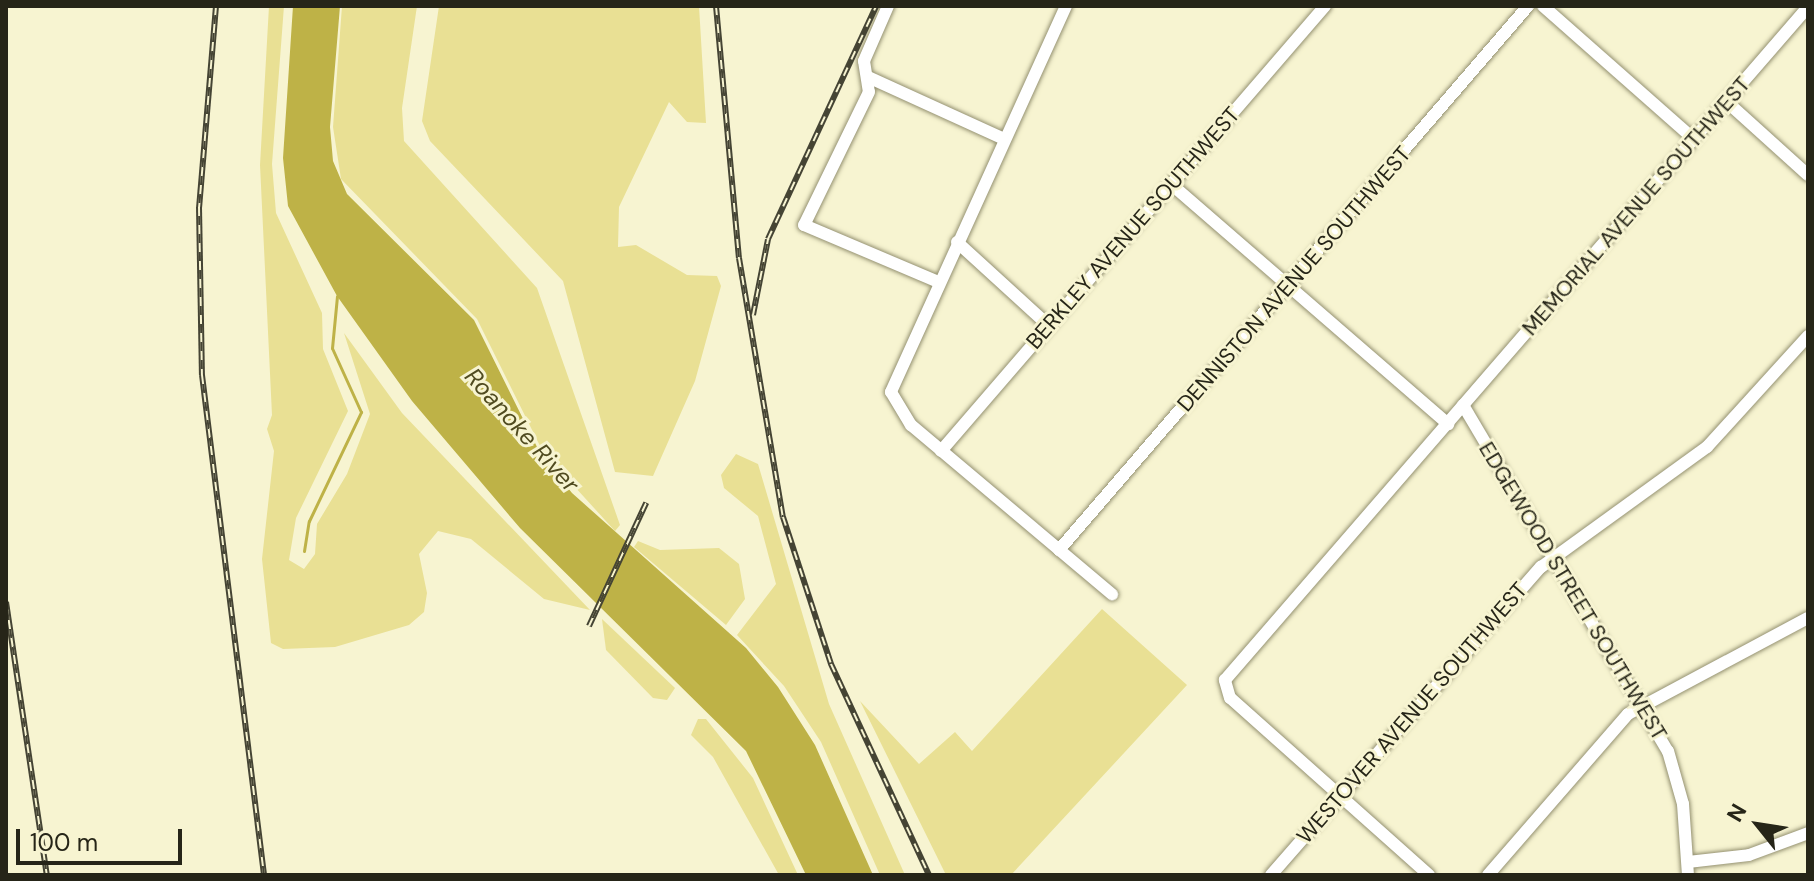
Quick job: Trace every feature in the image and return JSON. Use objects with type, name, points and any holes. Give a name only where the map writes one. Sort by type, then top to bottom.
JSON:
[{"type":"street","points":[[888,6],[865,55],[869,92],[804,225],[938,282]]},
{"type":"street","points":[[1066,6],[890,384],[898,411],[941,451],[1112,594]]},
{"type":"street","name":"BERKLEY AVENUE SOUTHWEST","points":[[941,451],[1325,6]]},
{"type":"street","name":"DENNISTON AVENUE SOUTHWEST","points":[[1059,550],[1528,6]]},
{"type":"street","points":[[1543,6],[1694,139]]},
{"type":"street","name":"MEMORIAL AVENUE SOUTHWEST","points":[[1448,424],[1808,7]]},
{"type":"street","points":[[868,77],[1004,139]]},
{"type":"street","points":[[1726,101],[1808,175]]},
{"type":"street","points":[[1171,184],[1448,424],[1233,670],[1224,685],[1230,698],[1429,875]]},
{"type":"street","points":[[957,242],[1049,326]]},
{"type":"street","name":"WESTOVER AVENUE SOUTHWEST","points":[[1271,875],[1551,557],[1686,465],[1808,336]]},
{"type":"street","name":"EDGEWOOD STREET SOUTHWEST","points":[[1463,405],[1551,557],[1642,704],[1676,775],[1688,868]]},
{"type":"street","points":[[1488,875],[1642,704],[1808,618]]},
{"type":"street","points":[[1688,868],[1749,855],[1808,833]]},
{"type":"shaded area","points":[[269,6],[284,6],[272,164],[276,213],[322,313],[323,349],[348,411],[296,518],[289,560],[304,569],[315,554],[317,524],[347,474],[370,414],[344,333],[402,413],[590,610],[544,599],[471,539],[438,531],[419,554],[427,593],[424,612],[409,625],[335,647],[283,649],[271,643],[262,559],[274,451],[267,429],[272,415],[260,165]]},
{"type":"shaded area","points":[[342,6],[417,6],[402,108],[404,141],[537,288],[620,525],[615,531],[543,452],[477,319],[341,179],[333,127]]},
{"type":"shaded area","points":[[439,6],[699,6],[706,123],[687,122],[669,102],[619,207],[618,247],[636,245],[687,275],[717,276],[721,286],[695,381],[653,476],[615,472],[563,281],[430,141],[422,121]]},
{"type":"shaded area","points":[[736,454],[758,464],[829,704],[905,875],[880,875],[821,742],[784,686],[737,635],[776,584],[758,516],[724,488],[721,475]]},
{"type":"shaded area","points":[[638,541],[660,550],[719,548],[739,564],[745,599],[726,625],[634,547]]},
{"type":"shaded area","points":[[1102,609],[1187,685],[1011,875],[946,875],[860,701],[919,764],[955,732],[972,751]]},
{"type":"shaded area","points":[[602,619],[675,688],[667,700],[653,698],[606,650]]},
{"type":"shaded area","points":[[698,719],[706,719],[753,778],[798,875],[779,875],[713,757],[691,735]]},
{"type":"water","name":"Roanoke River","points":[[293,6],[340,6],[330,127],[333,161],[347,194],[474,320],[540,453],[572,493],[746,648],[778,687],[815,745],[873,875],[806,875],[746,751],[520,528],[412,401],[337,296],[288,206],[283,158]]},
{"type":"waterway","points":[[304,551],[309,521],[361,412],[332,348],[337,296]]},
{"type":"railway","points":[[216,6],[199,207],[202,375],[264,875]]},
{"type":"railway","points":[[716,6],[739,258],[783,517],[831,664],[929,875]]},
{"type":"railway","points":[[753,315],[768,239],[876,6]]},
{"type":"railway","points":[[589,626],[646,503]]},
{"type":"railway","points":[[6,602],[47,875]]}]
